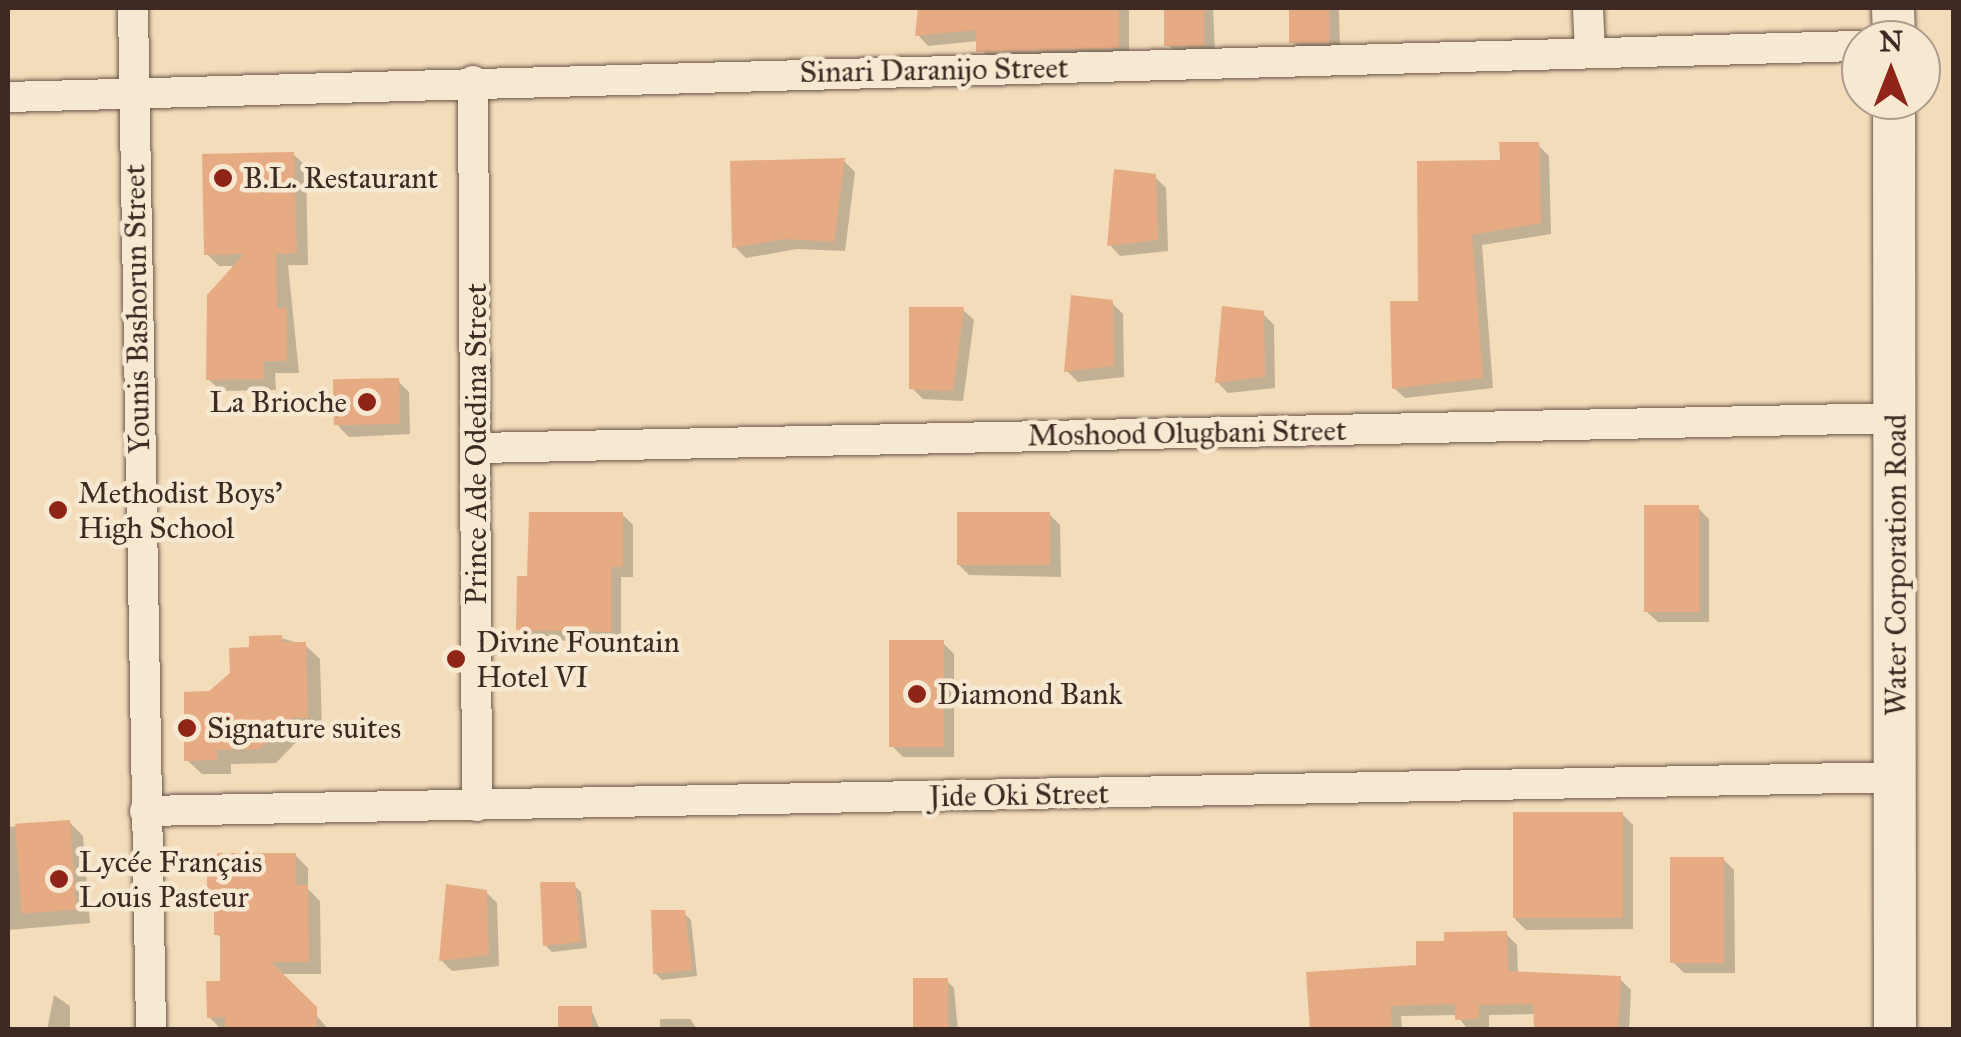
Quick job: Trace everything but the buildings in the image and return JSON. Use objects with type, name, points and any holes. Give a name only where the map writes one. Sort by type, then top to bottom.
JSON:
[{"type":"street","name":"Younis Bashorun Street","points":[[133,8],[144,811],[151,1030]]},
{"type":"street","points":[[1588,8],[1590,53]]},
{"type":"street","name":"Sinari Daranijo Street","points":[[8,97],[473,81],[1841,47]]},
{"type":"street","name":"Prince Ade Odedina Street","points":[[473,81],[477,806]]},
{"type":"street","name":"Water Corporation Road","points":[[1894,120],[1895,1030]]},
{"type":"street","name":"Moshood Olugbani Street","points":[[478,448],[1897,418]]},
{"type":"street","name":"Jide Oki Street","points":[[144,811],[1894,778]]},
{"type":"place","name":"B.L. Restaurant","points":[[223,178]]},
{"type":"place","name":"La Brioche","points":[[367,402]]},
{"type":"place","name":"Methodist Boys' High School","points":[[58,510]]},
{"type":"place","name":"Divine Fountain Hotel VI","points":[[456,659]]},
{"type":"place","name":"Diamond Bank","points":[[917,694]]},
{"type":"place","name":"Signature suites","points":[[187,728]]},
{"type":"place","name":"Lycée Français Louis Pasteur","points":[[59,879]]}]
